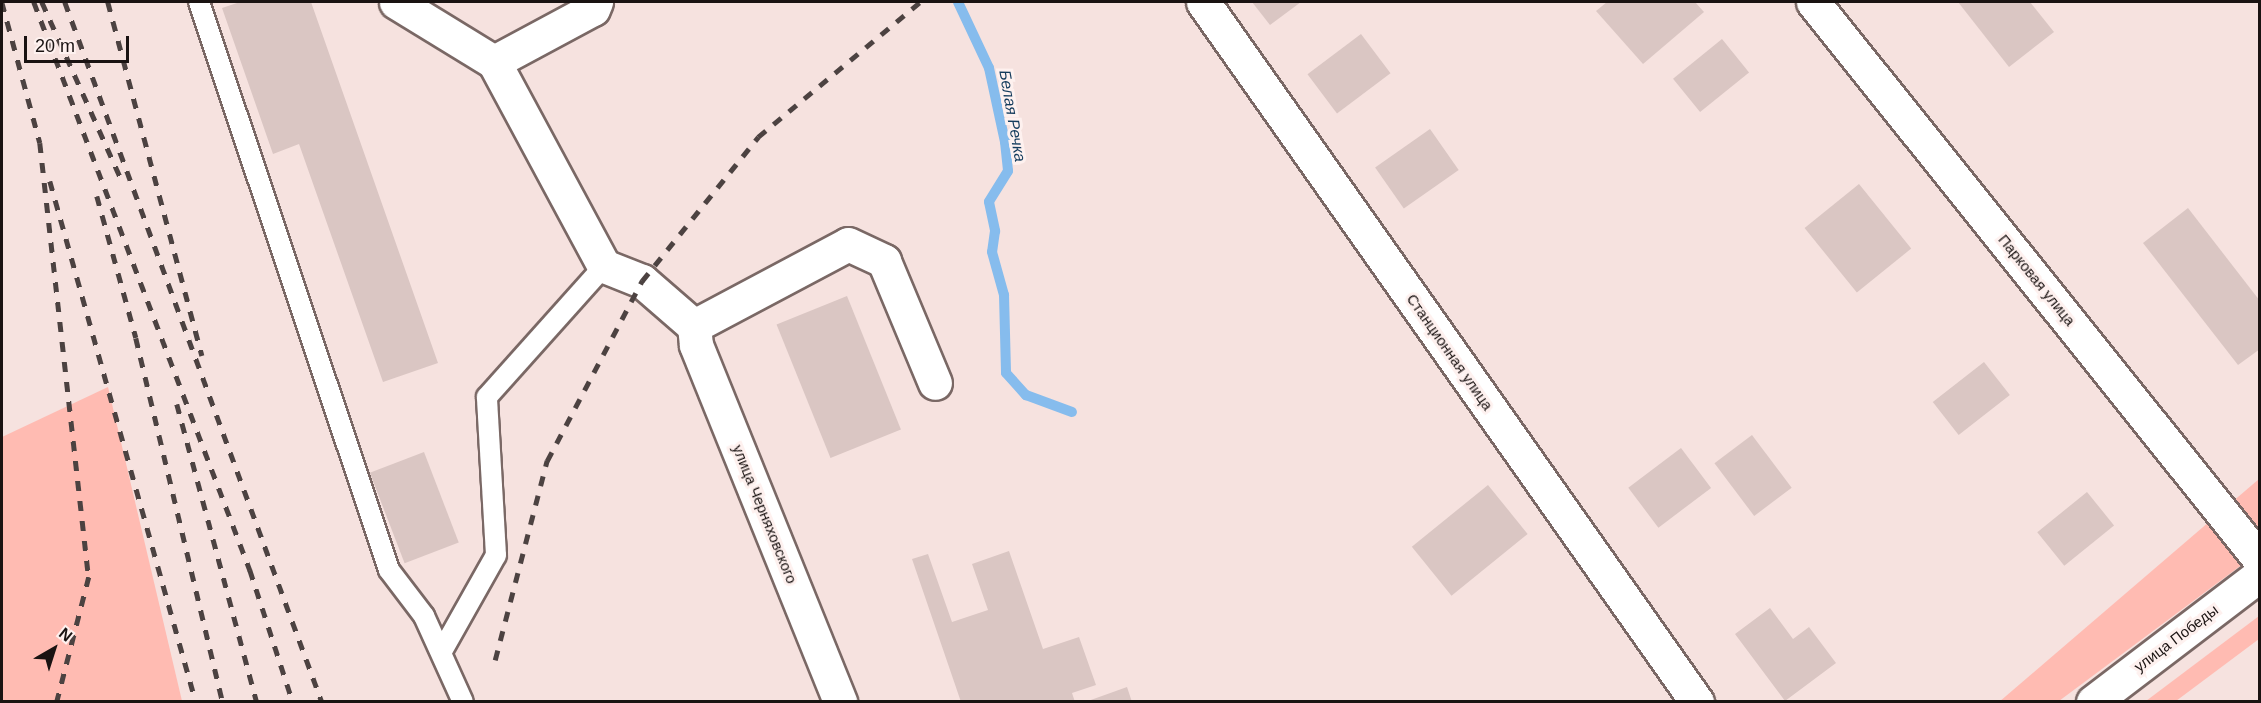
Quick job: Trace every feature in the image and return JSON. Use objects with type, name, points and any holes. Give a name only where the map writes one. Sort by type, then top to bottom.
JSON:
[{"type":"street","points":[[396,2],[494,62],[604,266],[642,281],[694,326],[848,244],[884,261],[935,383]]},
{"type":"street","points":[[494,62],[593,9],[596,2]]},
{"type":"street","name":"Станционная улица","points":[[1203,2],[1697,702]]},
{"type":"street","name":"Парковая улица","points":[[1814,2],[2259,560]]},
{"type":"street","name":"улица Черняховского","points":[[694,326],[696,345],[840,702]]},
{"type":"street","name":"улица Победы","points":[[2092,702],[2259,575]]},
{"type":"lane","points":[[199,2],[389,570],[424,616],[442,651],[462,702]]},
{"type":"lane","points":[[442,651],[496,555],[487,397],[604,266]]},
{"type":"shaded area","points":[[108,387],[182,701],[2,701],[2,437]]},
{"type":"shaded area","points":[[2259,479],[2259,552],[2059,701],[1999,702]]},
{"type":"shaded area","points":[[2259,616],[2259,639],[2176,701],[2146,701]]},
{"type":"building","points":[[240,2],[311,2],[438,363],[383,382],[299,144],[273,154],[222,8]]},
{"type":"building","points":[[1252,2],[1301,2],[1270,25]]},
{"type":"building","points":[[1607,2],[1695,2],[1704,12],[1643,64],[1596,11]]},
{"type":"building","points":[[1958,2],[2030,2],[2054,32],[2009,67]]},
{"type":"building","points":[[1361,34],[1390,73],[1337,113],[1307,74]]},
{"type":"building","points":[[1722,39],[1749,72],[1700,112],[1673,79]]},
{"type":"building","points":[[1430,129],[1459,170],[1404,208],[1375,167]]},
{"type":"building","points":[[1859,184],[1911,249],[1857,293],[1805,228]]},
{"type":"building","points":[[2188,208],[2260,301],[2260,349],[2238,365],[2143,243]]},
{"type":"building","points":[[847,296],[901,430],[830,458],[777,324]]},
{"type":"building","points":[[1984,362],[2010,395],[1959,435],[1933,402]]},
{"type":"building","points":[[1752,435],[1792,488],[1754,516],[1714,463]]},
{"type":"building","points":[[1681,448],[1711,488],[1658,528],[1628,488]]},
{"type":"building","points":[[424,452],[459,543],[405,563],[370,473]]},
{"type":"building","points":[[1488,485],[1528,534],[1451,596],[1412,547]]},
{"type":"building","points":[[2087,492],[2114,525],[2064,566],[2037,532]]},
{"type":"building","points":[[1009,551],[1043,649],[1079,637],[1096,685],[1072,693],[1075,702],[961,702],[912,559],[928,554],[952,622],[988,610],[972,564]]},
{"type":"building","points":[[1770,608],[1793,639],[1809,627],[1836,663],[1785,701],[1735,634]]},
{"type":"building","points":[[1127,687],[1132,702],[1088,702],[1088,701]]},
{"type":"waterway","name":"Белая Речка","points":[[958,2],[989,68],[1005,142],[1008,171],[989,202],[995,231],[992,252],[1004,295],[1006,373],[1026,395],[1072,412]]},
{"type":"railway","points":[[2,2],[40,143],[89,577],[57,702]]},
{"type":"railway","points":[[34,2],[250,570],[293,702]]},
{"type":"railway","points":[[42,2],[121,179]]},
{"type":"railway","points":[[65,2],[322,702]]},
{"type":"railway","points":[[108,2],[202,356]]},
{"type":"railway","points":[[495,660],[547,461],[642,281],[758,137],[920,2]]},
{"type":"railway","points":[[50,181],[196,702]]},
{"type":"railway","points":[[97,196],[136,338],[223,702]]},
{"type":"railway","points":[[177,404],[257,702]]}]
